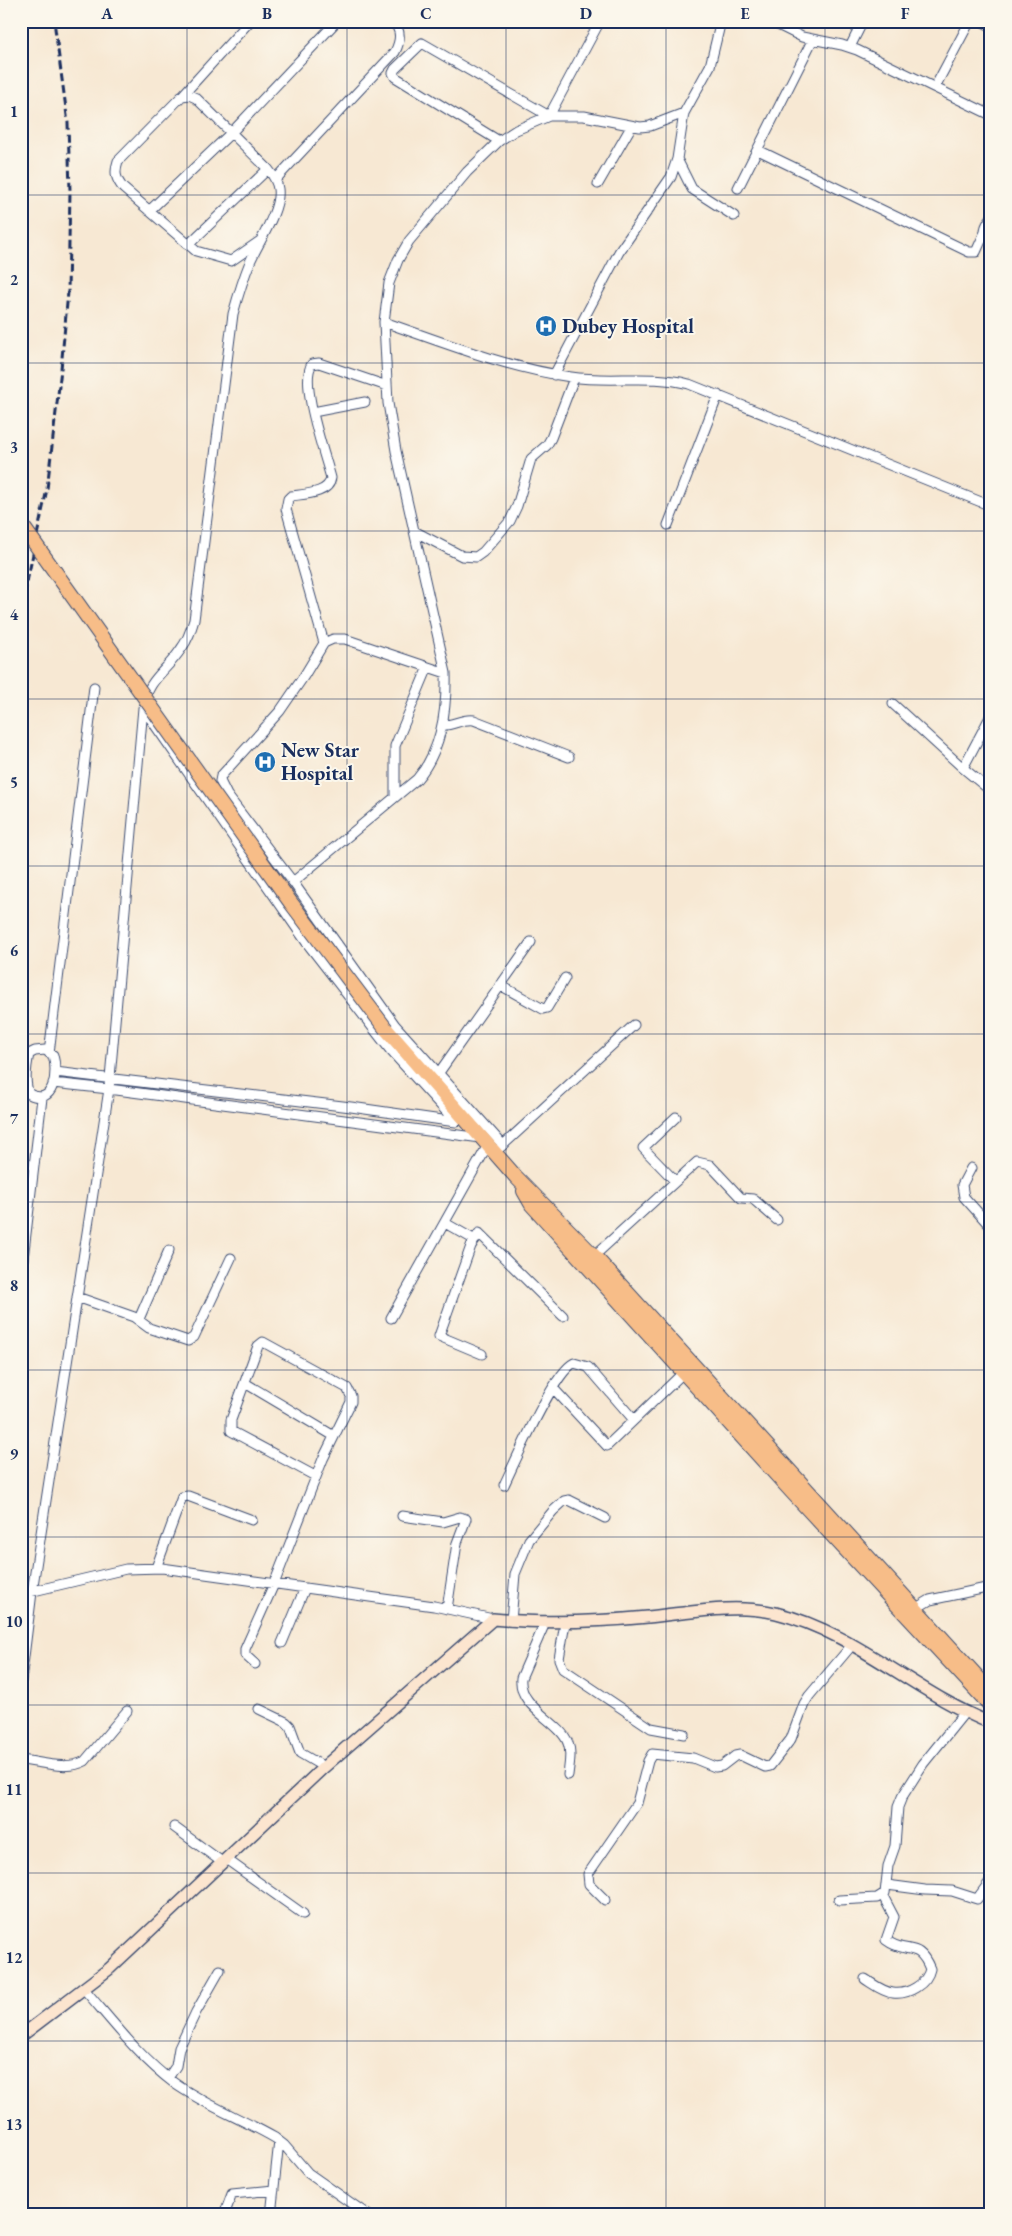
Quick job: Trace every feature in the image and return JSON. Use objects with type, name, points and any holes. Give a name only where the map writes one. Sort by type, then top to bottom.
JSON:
[{"type":"main road","points":[[21,524],[291,903],[386,1030],[462,1122],[492,1145],[516,1177],[532,1205],[684,1372],[911,1613],[991,1692]]},
{"type":"main road","points":[[516,1177],[594,1256],[911,1613],[991,1706]]},
{"type":"main road","points":[[21,2036],[84,1989],[136,1945],[324,1767],[493,1619],[545,1623],[614,1620],[721,1609],[759,1610],[796,1618],[852,1645],[965,1712],[991,1723]]},
{"type":"street","points":[[250,21],[182,96],[118,161],[115,171],[116,180],[123,188],[188,245],[206,255],[231,261],[260,241]]},
{"type":"street","points":[[149,211],[232,132],[337,21]]},
{"type":"street","points":[[276,179],[395,52],[400,34],[392,21]]},
{"type":"street","points":[[548,116],[600,21]]},
{"type":"street","points":[[554,374],[620,252],[671,177],[677,159],[684,113],[710,66],[720,21]]},
{"type":"street","points":[[770,21],[792,34],[812,41],[850,47],[989,114]]},
{"type":"street","points":[[850,47],[863,21]]},
{"type":"street","points":[[934,87],[970,21]]},
{"type":"street","points":[[980,21],[991,26]]},
{"type":"street","points":[[738,188],[812,41]]},
{"type":"street","points":[[499,141],[395,77],[394,69],[422,43],[548,116]]},
{"type":"street","points":[[21,1680],[32,1592],[109,1089],[143,708],[148,689],[153,680],[180,651],[188,637],[194,620],[233,314],[244,276],[278,200],[276,179],[268,169],[196,98],[189,95],[182,96]]},
{"type":"street","points":[[293,882],[425,770],[437,744],[442,725],[446,673],[396,451],[387,386],[384,322],[389,283],[398,260],[409,241],[448,192],[499,141],[516,130],[548,116],[584,116],[631,127],[650,126],[684,113]]},
{"type":"street","points":[[598,184],[631,127]]},
{"type":"street","points":[[758,150],[969,252],[976,252],[991,218]]},
{"type":"street","points":[[677,159],[692,189],[734,216]]},
{"type":"street","points":[[188,245],[268,169]]},
{"type":"street","points":[[984,232],[987,238],[991,240]]},
{"type":"street","points":[[384,322],[515,365],[554,374],[574,378],[674,380],[718,395],[991,506]]},
{"type":"street","points":[[324,643],[286,509],[288,499],[291,496],[324,489],[330,483],[313,412],[307,374],[312,364],[319,363],[387,386]]},
{"type":"street","points":[[414,531],[462,556],[470,558],[476,557],[490,546],[514,513],[531,459],[551,438],[574,378]]},
{"type":"street","points":[[668,525],[718,395]]},
{"type":"street","points":[[313,412],[365,402]]},
{"type":"street","points":[[21,511],[21,528]]},
{"type":"street","points":[[446,673],[345,639],[333,639],[324,643],[280,711],[221,776],[220,781],[227,795],[293,882],[395,1025],[438,1074],[492,1145]]},
{"type":"street","points":[[395,797],[395,746],[428,667]]},
{"type":"street","points":[[49,1053],[94,687]]},
{"type":"street","points":[[894,704],[963,768],[991,791]]},
{"type":"street","points":[[143,708],[307,943],[397,1058],[462,1122]]},
{"type":"street","points":[[963,768],[991,715]]},
{"type":"street","points":[[442,725],[448,725],[461,720],[474,720],[570,757]]},
{"type":"street","points":[[438,1074],[531,942]]},
{"type":"street","points":[[500,985],[543,1009],[547,1008],[565,978]]},
{"type":"street","points":[[391,1318],[492,1145],[634,1025]]},
{"type":"street","points":[[35,1050],[45,1050],[49,1053],[52,1055],[55,1063],[55,1072],[48,1095],[42,1098],[29,1094],[25,1086],[29,1054],[35,1050]]},
{"type":"street","points":[[55,1072],[462,1122]]},
{"type":"street","points":[[53,1083],[366,1124],[492,1145]]},
{"type":"street","points":[[21,1276],[42,1098]]},
{"type":"street","points":[[675,1181],[643,1148],[676,1117]]},
{"type":"street","points":[[594,1256],[697,1162],[706,1163],[714,1168],[741,1198],[753,1199],[777,1220]]},
{"type":"street","points":[[971,1168],[962,1185],[964,1197],[991,1227]]},
{"type":"street","points":[[445,1223],[475,1240]]},
{"type":"street","points":[[482,1354],[439,1336],[479,1232],[563,1316]]},
{"type":"street","points":[[139,1319],[169,1250]]},
{"type":"street","points":[[77,1297],[139,1319],[157,1331],[190,1340],[231,1258]]},
{"type":"street","points":[[255,1664],[245,1655],[245,1649],[274,1584],[315,1476],[351,1402],[351,1396],[346,1388],[263,1342],[258,1346],[230,1424],[231,1431],[315,1476]]},
{"type":"street","points":[[504,1485],[553,1388],[568,1366],[574,1362],[584,1364],[634,1420]]},
{"type":"street","points":[[553,1388],[607,1446],[684,1372]]},
{"type":"street","points":[[245,1383],[334,1436]]},
{"type":"street","points":[[156,1568],[182,1497],[188,1496],[252,1520]]},
{"type":"street","points":[[511,1621],[516,1571],[530,1537],[548,1516],[566,1500],[605,1518]]},
{"type":"street","points":[[402,1516],[443,1522],[460,1517],[466,1519],[457,1544],[447,1608]]},
{"type":"street","points":[[21,1594],[118,1570],[156,1568],[447,1608],[493,1619]]},
{"type":"street","points":[[911,1613],[936,1598],[991,1587]]},
{"type":"street","points":[[282,1643],[305,1588]]},
{"type":"street","points":[[565,1622],[559,1659],[563,1668],[651,1728],[684,1734]]},
{"type":"street","points":[[545,1623],[521,1678],[521,1687],[527,1699],[567,1741],[570,1751],[568,1775]]},
{"type":"street","points":[[605,1900],[588,1884],[588,1874],[637,1803],[648,1761],[652,1754],[693,1758],[715,1767],[722,1766],[735,1756],[740,1755],[765,1767],[770,1766],[791,1739],[806,1700],[852,1645]]},
{"type":"street","points":[[259,1708],[286,1722],[290,1726],[300,1753],[324,1767]]},
{"type":"street","points":[[21,1760],[71,1766],[80,1764],[85,1761],[127,1711]]},
{"type":"street","points":[[865,1979],[885,1991],[894,1993],[923,1984],[929,1976],[930,1969],[922,1953],[886,1940],[894,1917],[883,1896],[887,1884],[888,1866],[895,1846],[898,1808],[902,1797],[922,1764],[965,1712]]},
{"type":"street","points":[[174,1827],[303,1914]]},
{"type":"street","points":[[887,1884],[920,1890],[952,1891],[976,1899],[991,1880]]},
{"type":"street","points":[[839,1900],[883,1896]]},
{"type":"street","points":[[168,2078],[176,2066],[179,2048],[196,2012],[220,1970]]},
{"type":"street","points":[[84,1989],[128,2039],[168,2078],[190,2093],[279,2141],[308,2173],[363,2214]]},
{"type":"street","points":[[271,2215],[279,2141]]},
{"type":"street","points":[[224,2215],[232,2194],[274,2190]]},
{"type":"railway","points":[[21,630],[25,591],[47,489],[68,292],[70,191],[68,123],[54,21]]},
{"type":"place","name":"Dubey Hospital","points":[[546,326]]},
{"type":"place","name":"New Star Hospital","points":[[265,762]]}]
